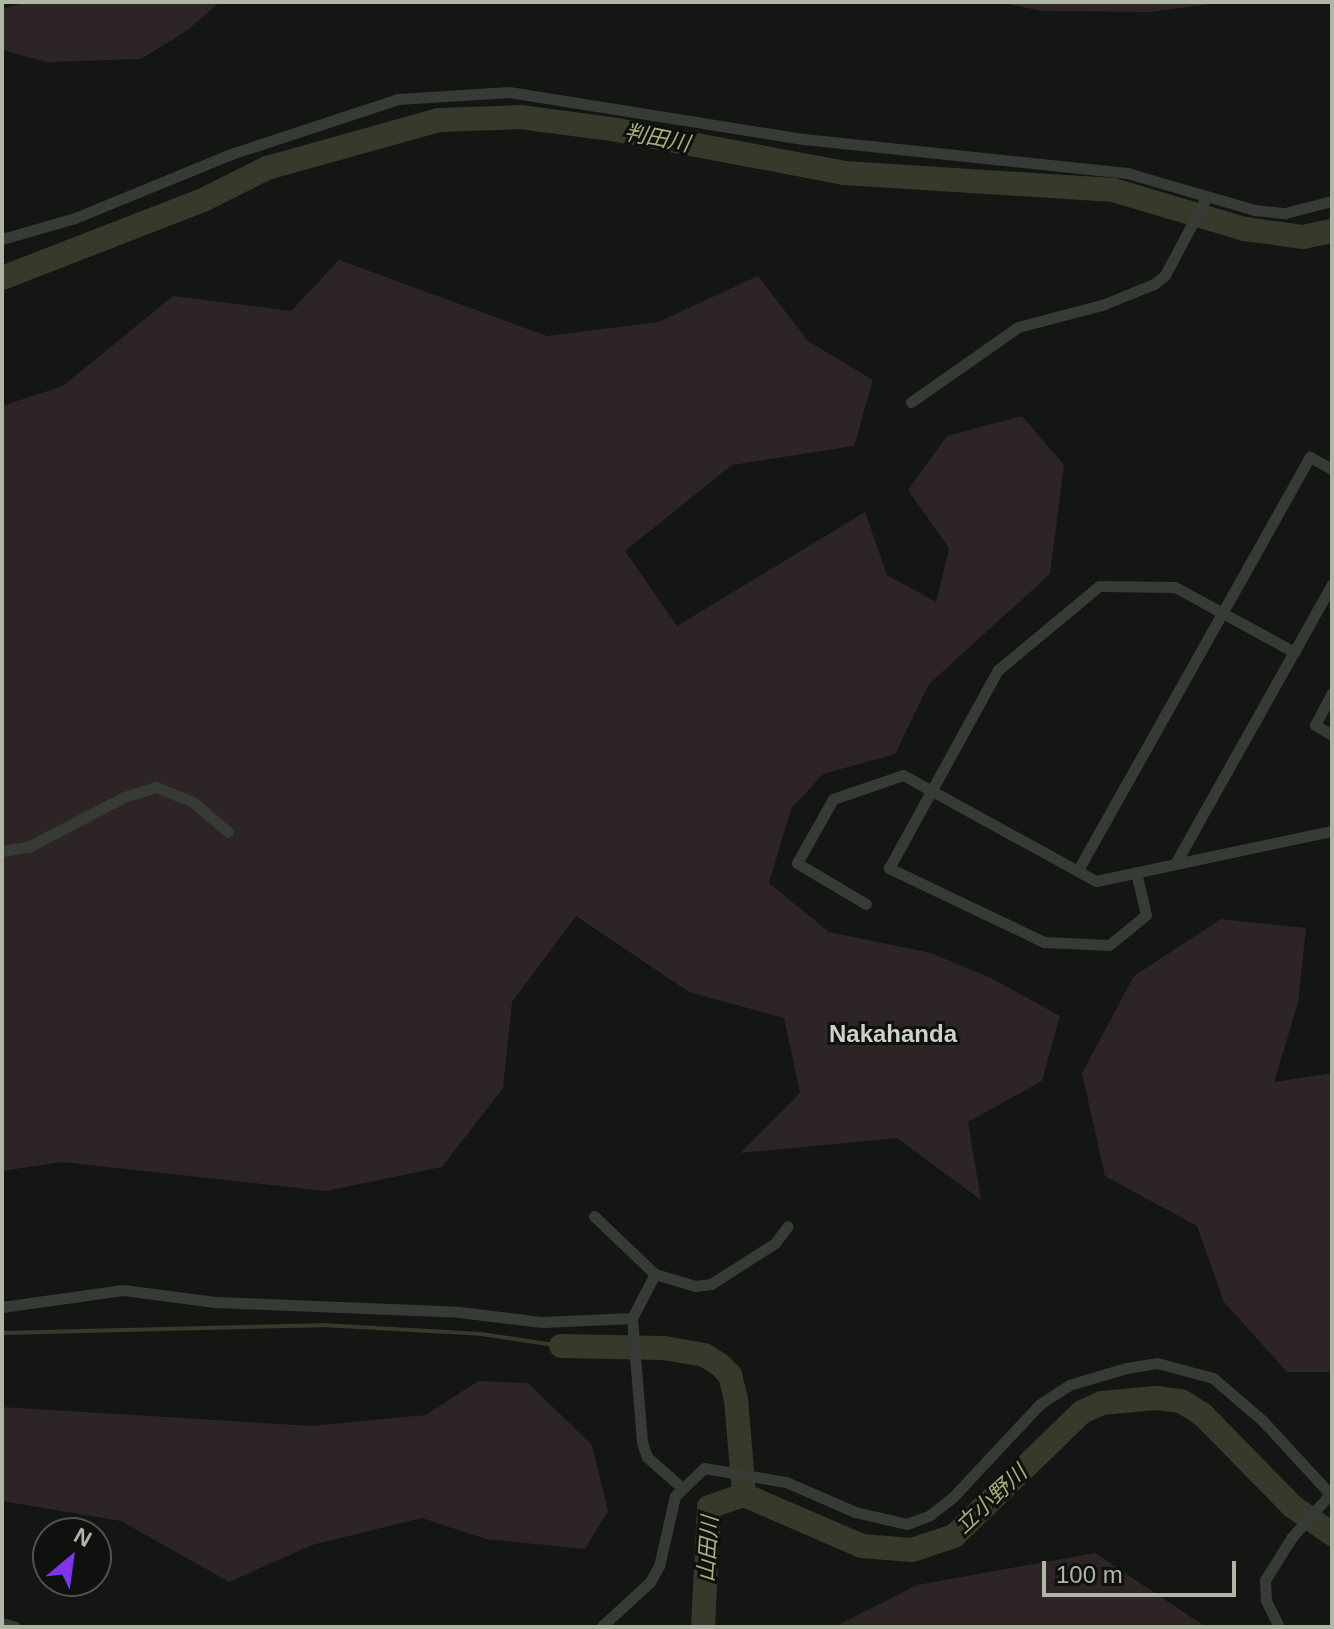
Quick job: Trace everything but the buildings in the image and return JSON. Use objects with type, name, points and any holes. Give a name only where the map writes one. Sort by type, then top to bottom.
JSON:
[{"type":"street","points":[[2,239],[75,218],[191,169],[398,99],[486,92],[556,97],[804,139],[1127,173],[1204,202],[1285,213],[1332,201]]},
{"type":"street","points":[[911,402],[1018,327],[1102,305],[1154,284],[1195,222],[1204,202]]},
{"type":"street","points":[[1078,870],[1310,457],[1332,469]]},
{"type":"street","points":[[1175,864],[1332,584]]},
{"type":"street","points":[[1136,872],[1146,915],[1109,945],[1044,942],[889,868],[998,670],[1099,586],[1175,587],[1294,652]]},
{"type":"street","points":[[1332,693],[1315,725],[1332,735]]},
{"type":"street","points":[[866,904],[797,863],[833,799],[903,775],[1096,881],[1332,831]]},
{"type":"street","points":[[2,851],[28,847],[124,797],[156,787],[193,802],[228,832]]},
{"type":"street","points":[[594,1216],[655,1274],[695,1286],[711,1284],[775,1243],[788,1226]]},
{"type":"street","points":[[655,1274],[632,1318],[642,1442],[647,1457],[680,1486]]},
{"type":"street","points":[[2,1307],[123,1290],[265,1306],[414,1309],[542,1322],[632,1318]]},
{"type":"street","points":[[601,1627],[650,1582],[659,1566],[680,1486],[704,1468],[721,1467],[786,1482],[885,1522],[907,1524],[930,1515],[953,1497],[991,1451],[1059,1391],[1091,1376],[1157,1363],[1186,1367],[1223,1385],[1331,1495],[1292,1537],[1265,1580],[1266,1600],[1279,1627]]},
{"type":"street","points":[[2,1623],[15,1627]]},
{"type":"shaded area","points":[[27,2],[220,2],[188,30],[141,59],[46,62],[2,50],[2,9]]},
{"type":"shaded area","points":[[998,2],[1226,2],[1151,12],[1042,11]]},
{"type":"shaded area","points":[[339,260],[547,336],[658,322],[758,276],[808,341],[873,380],[854,446],[732,465],[625,551],[677,626],[865,512],[887,575],[936,602],[949,548],[908,490],[947,436],[1022,416],[1064,465],[1050,574],[929,684],[895,754],[823,774],[791,809],[769,883],[829,932],[931,953],[991,978],[1060,1016],[1042,1081],[968,1122],[981,1200],[897,1138],[740,1153],[800,1093],[784,1018],[689,992],[576,916],[512,1002],[503,1088],[442,1167],[326,1191],[62,1162],[2,1171],[2,406],[63,386],[173,296],[291,311]]},
{"type":"shaded area","points":[[1221,919],[1306,928],[1298,1003],[1274,1082],[1332,1073],[1332,1372],[1287,1372],[1224,1302],[1197,1226],[1105,1176],[1082,1073],[1134,976]]},
{"type":"shaded area","points":[[478,1381],[528,1383],[592,1445],[608,1511],[585,1549],[486,1539],[422,1518],[312,1545],[229,1582],[112,1517],[2,1501],[2,1407],[311,1426],[426,1415]]},
{"type":"shaded area","points":[[1095,1553],[1206,1627],[834,1627],[917,1585]]},
{"type":"waterway","name":"判田川","points":[[2,278],[203,200],[267,168],[439,120],[520,117],[617,130],[844,173],[1113,190],[1245,229],[1303,237],[1332,231]]},
{"type":"waterway","points":[[2,1333],[322,1325],[481,1334],[561,1346]]},
{"type":"waterway","name":"立小野川","points":[[561,1346],[664,1348],[704,1355],[719,1364],[730,1375],[736,1399],[744,1495]]},
{"type":"waterway","name":"立小野川","points":[[744,1495],[862,1546],[912,1550],[954,1536],[1082,1412],[1102,1403],[1156,1398],[1181,1401],[1203,1415],[1292,1506],[1332,1534]]},
{"type":"waterway","name":"山田川","points":[[703,1627],[709,1507],[744,1495]]},
{"type":"district","name":"Nakahanda","points":[[893,1034]]}]
